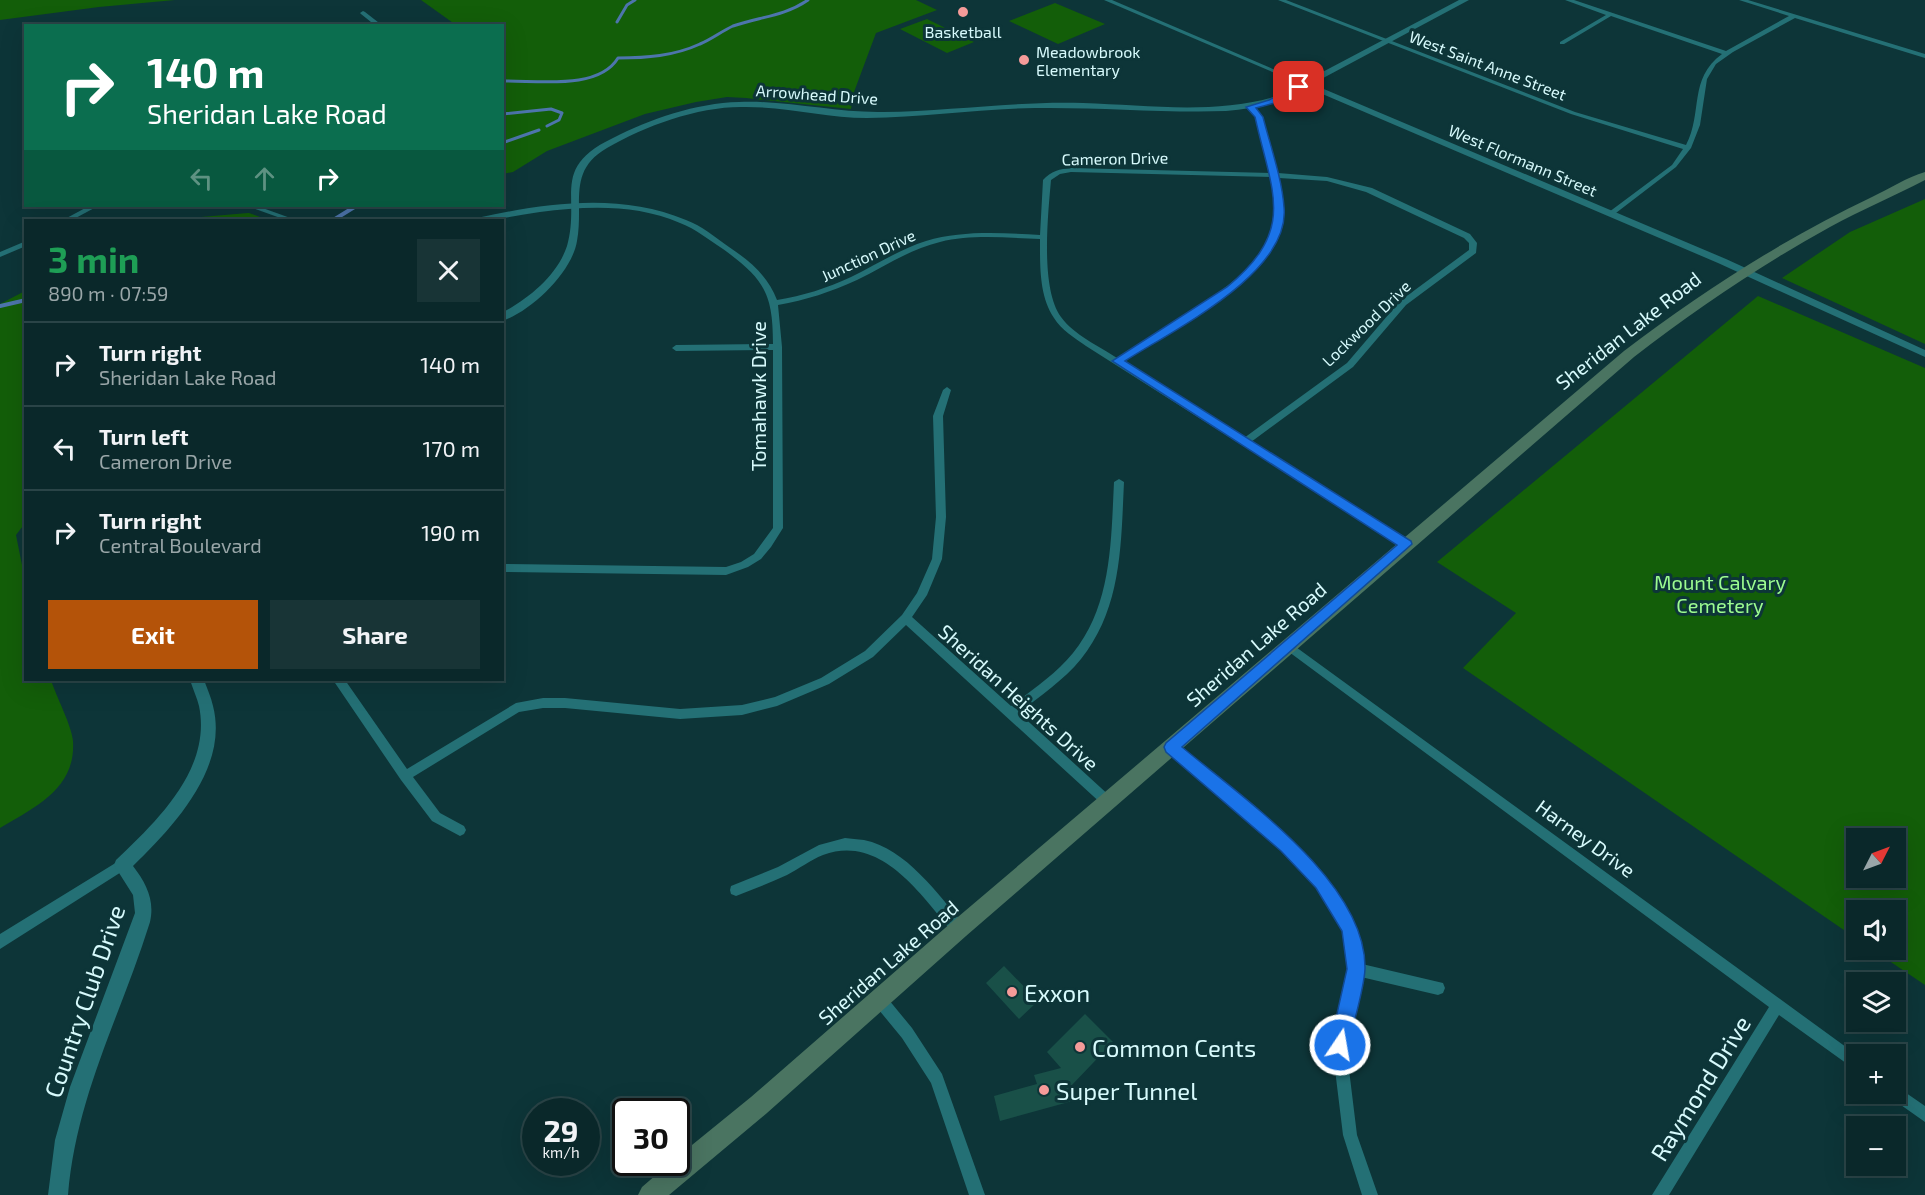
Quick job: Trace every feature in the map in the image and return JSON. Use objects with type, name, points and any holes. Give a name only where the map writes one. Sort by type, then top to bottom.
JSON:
[{"type":"main road","name":"Sheridan Lake Road","points":[[650,1195],[759,1105],[959,929],[1629,354],[1709,294],[1745,271],[1828,223],[1925,175]]},
{"type":"street","name":"West Flormann Street","points":[[1107,0],[1612,213],[1925,354]]},
{"type":"street","name":"West Saint Anne Street","points":[[1281,0],[1573,113],[1688,148]]},
{"type":"street","name":"Arrowhead Drive","points":[[504,317],[552,279],[564,264],[572,244],[574,177],[585,161],[600,148],[619,138],[657,125],[723,105],[752,104],[864,115],[1031,105],[1250,107],[1272,101],[1465,0]]},
{"type":"street","points":[[1568,0],[1726,52]]},
{"type":"street","points":[[1743,0],[1925,56]]},
{"type":"street","points":[[363,13],[377,24]]},
{"type":"street","points":[[1562,43],[1611,14]]},
{"type":"street","points":[[1612,213],[1674,166],[1688,148],[1695,133],[1704,79],[1714,62],[1726,52],[1771,32],[1794,16]]},
{"type":"street","points":[[1118,361],[1230,289],[1269,249],[1278,224],[1280,207],[1259,117],[1250,107]]},
{"type":"street","name":"Cameron Drive","points":[[1274,175],[1058,171],[1047,180],[1044,237],[1047,291],[1057,317],[1083,339],[1406,544]]},
{"type":"street","name":"Lockwood Drive","points":[[1246,441],[1350,365],[1403,303],[1473,251],[1473,243],[1467,236],[1369,190],[1328,179],[1274,175]]},
{"type":"street","name":"Tomahawk Drive","points":[[485,219],[530,210],[574,206],[607,205],[639,209],[684,222],[710,236],[766,282],[776,303],[778,528],[763,552],[748,565],[726,571],[504,568]]},
{"type":"street","points":[[69,219],[92,207]]},
{"type":"street","points":[[254,207],[289,219]]},
{"type":"street","name":"Junction Drive","points":[[776,303],[813,296],[840,286],[916,248],[938,240],[980,234],[1044,237]]},
{"type":"street","points":[[0,255],[24,244]]},
{"type":"street","points":[[676,348],[778,347]]},
{"type":"street","points":[[405,776],[516,708],[543,703],[680,714],[742,710],[777,701],[825,681],[869,654],[906,618],[922,595],[937,559],[941,517],[938,417],[947,390]]},
{"type":"street","points":[[1011,713],[1068,666],[1087,644],[1100,618],[1111,586],[1119,482]]},
{"type":"street","name":"Sheridan Heights Drive","points":[[906,618],[1108,802]]},
{"type":"street","name":"Harney Drive","points":[[1289,646],[1846,1056]]},
{"type":"street","points":[[0,942],[123,865],[148,841],[183,800],[204,756],[209,736],[209,711],[197,681]]},
{"type":"street","points":[[340,681],[405,776],[436,816],[460,830]]},
{"type":"street","points":[[1171,747],[1286,846],[1322,882],[1350,928],[1356,969],[1340,1045],[1350,1135],[1370,1195]]},
{"type":"street","points":[[736,890],[782,871],[829,847],[845,845],[864,847],[882,852],[895,862],[959,929]]},
{"type":"street","name":"Country Club Drive","points":[[58,1195],[59,1169],[72,1106],[144,907],[139,886],[123,865]]},
{"type":"street","points":[[1356,969],[1438,988]]},
{"type":"street","points":[[879,999],[908,1033],[937,1079],[977,1195]]},
{"type":"street","name":"Raymond Drive","points":[[1660,1195],[1778,1005]]},
{"type":"street","points":[[1906,1101],[1925,1115]]},
{"type":"green space","points":[[0,0],[175,0],[0,20]]},
{"type":"green space","points":[[421,0],[916,0],[937,10],[876,33],[854,92],[851,109],[727,97],[696,102],[645,114],[547,151],[513,172],[504,174],[504,24],[455,24]]},
{"type":"green space","points":[[1055,3],[1105,24],[1058,44],[1009,21]]},
{"type":"green space","points":[[927,19],[974,42],[947,53],[900,29]]},
{"type":"green space","points":[[1925,199],[1925,344],[1782,278],[1850,232]]},
{"type":"green space","points":[[248,213],[265,219],[178,219]]},
{"type":"green space","points":[[24,292],[24,525],[16,535],[24,575],[24,681],[51,681],[70,727],[73,741],[68,772],[51,795],[0,828],[0,304]]},
{"type":"green space","name":"Mount Calvary Cemetery","points":[[1758,296],[1925,368],[1925,985],[1888,960],[1906,960],[1906,900],[1846,900],[1846,931],[1463,668],[1516,613],[1437,562]]},
{"type":"building","name":"Exxon","points":[[1004,966],[1038,1001],[1019,1019],[986,983]]},
{"type":"building","points":[[1085,1014],[1113,1042],[1071,1086],[1076,1100],[1000,1121],[994,1096],[1037,1084],[1034,1075],[1061,1068],[1047,1052]]},
{"type":"waterway","points":[[617,22],[627,5],[635,0]]},
{"type":"waterway","points":[[504,81],[581,80],[609,68],[618,58],[649,57],[690,48],[733,26],[781,13],[808,0]]},
{"type":"waterway","points":[[504,114],[551,109],[562,113],[559,120],[547,126]]},
{"type":"waterway","points":[[504,142],[539,130]]},
{"type":"waterway","points":[[335,219],[354,207]]},
{"type":"waterway","points":[[0,306],[24,300]]},
{"type":"place","name":"Basketball","points":[[963,12]]},
{"type":"place","name":"Meadowbrook Elementary","points":[[1024,60]]},
{"type":"place","name":"Exxon","points":[[1012,992]]},
{"type":"place","name":"Common Cents","points":[[1080,1047]]},
{"type":"place","name":"Super Tunnel","points":[[1044,1090]]},
{"type":"route","points":[[1299,87],[1272,101],[1250,107],[1259,117],[1280,207],[1278,224],[1269,249],[1248,275],[1230,289],[1118,361],[1406,544],[1171,747],[1286,846],[1322,882],[1350,928],[1356,969],[1340,1045]]}]
